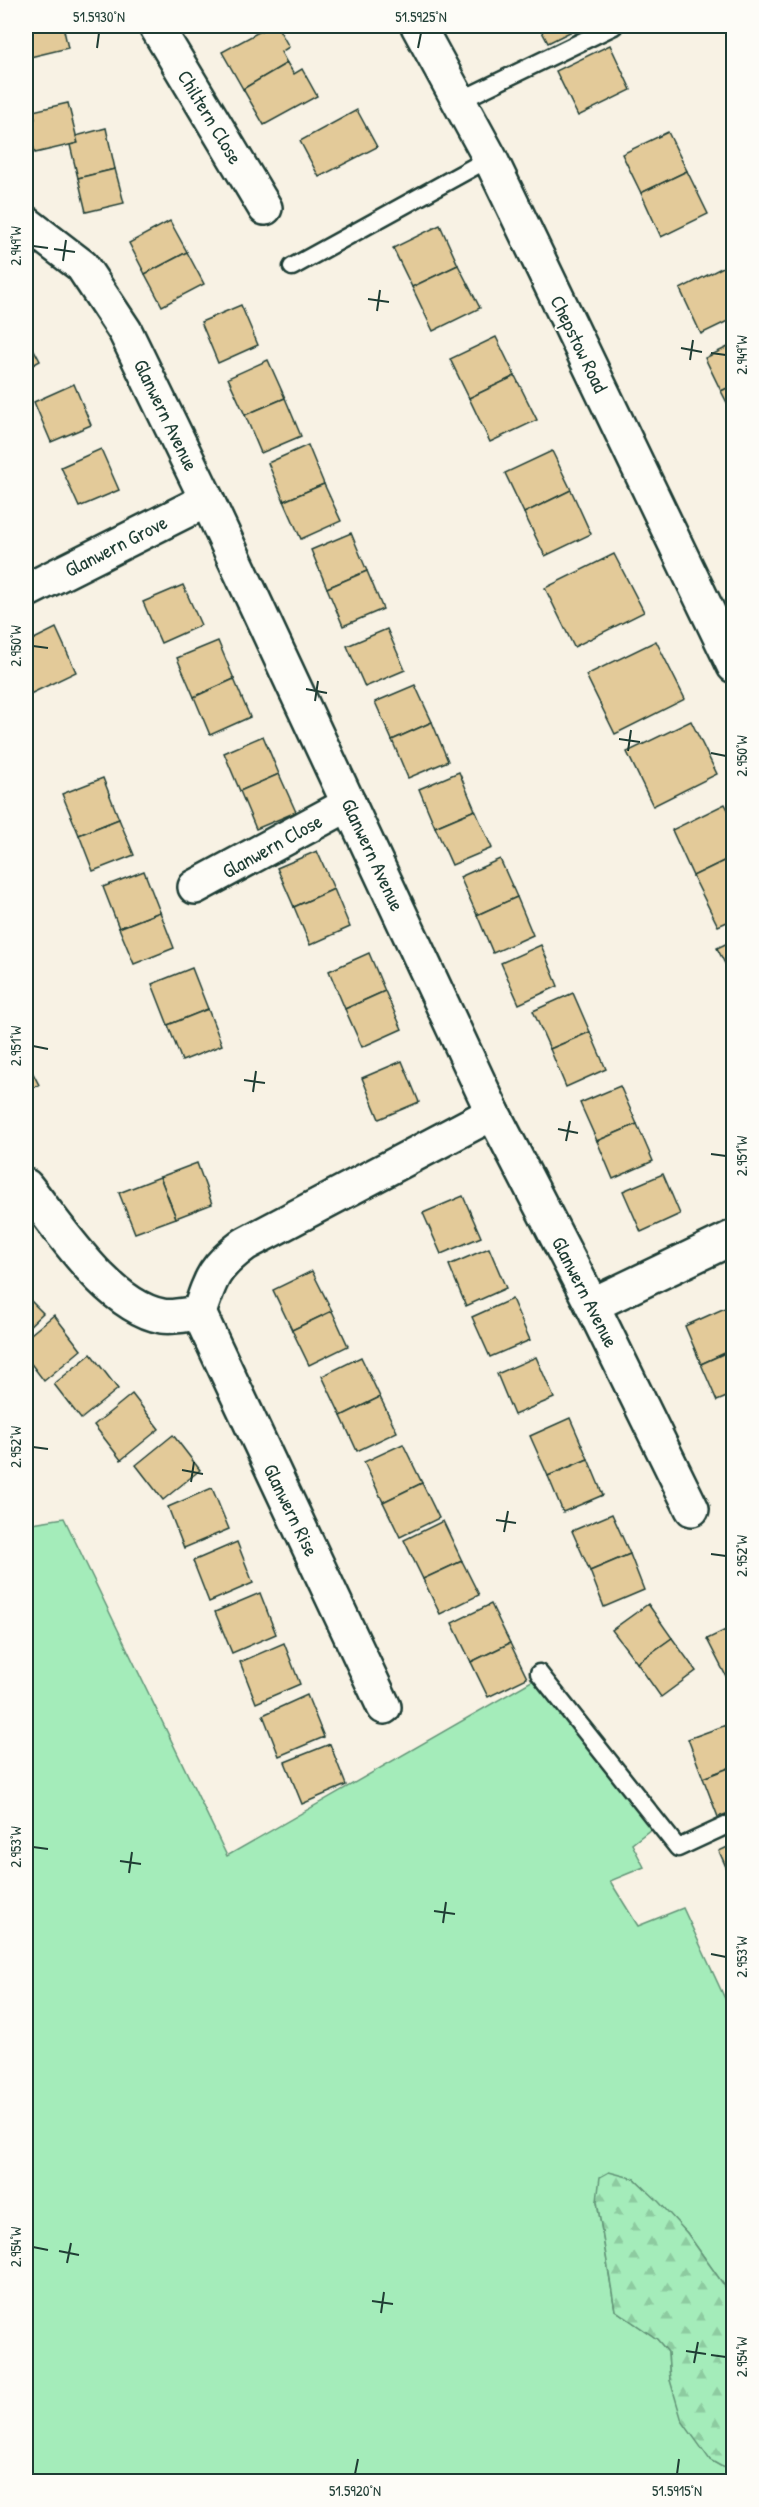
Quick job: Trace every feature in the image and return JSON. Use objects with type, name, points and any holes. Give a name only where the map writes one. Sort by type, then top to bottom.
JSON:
[{"type":"street","name":"Chiltern Close","points":[[156,26],[265,208]]},
{"type":"street","name":"Chepstow Road","points":[[418,26],[490,158],[734,666]]},
{"type":"street","name":"Glanwern Avenue","points":[[26,223],[82,266],[125,331],[207,500],[493,1113],[592,1305],[692,1509]]},
{"type":"street","name":"Glanwern Grove","points":[[26,591],[207,500]]},
{"type":"street","name":"Glanwern Close","points":[[195,887],[349,804]]},
{"type":"street","points":[[26,1186],[94,1270],[127,1302],[163,1316],[199,1313],[208,1286],[221,1262],[245,1244],[493,1113]]},
{"type":"street","points":[[592,1305],[734,1237]]},
{"type":"street","name":"Glanwern Rise","points":[[199,1313],[384,1707]]},
{"type":"lane","points":[[459,101],[614,26]]},
{"type":"lane","points":[[292,267],[490,158]]},
{"type":"lane","points":[[539,1673],[678,1848],[734,1822]]},
{"type":"green space","points":[[64,1518],[227,1856],[542,1675],[660,1822],[632,1844],[644,1867],[610,1881],[638,1926],[683,1908],[733,2016],[733,2298],[687,2233],[635,2179],[597,2201],[615,2310],[657,2339],[668,2352],[670,2380],[710,2460],[733,2473],[734,2481],[26,2482],[26,1524]]},
{"type":"green space","points":[[609,2172],[635,2179],[659,2202],[687,2233],[733,2298],[733,2473],[710,2460],[682,2421],[670,2380],[668,2352],[657,2339],[615,2310],[597,2201],[600,2177]]},
{"type":"building","points":[[26,26],[63,26],[68,48],[26,58]]},
{"type":"building","points":[[270,26],[277,26],[289,47],[281,52],[287,63],[243,89],[222,52]]},
{"type":"building","points":[[539,26],[582,26],[548,43]]},
{"type":"building","points":[[610,45],[631,90],[578,116],[556,71]]},
{"type":"building","points":[[287,63],[294,74],[302,69],[317,96],[264,125],[243,89]]},
{"type":"building","points":[[26,79],[35,119],[26,121]]},
{"type":"building","points":[[68,103],[78,143],[35,153],[27,121],[35,119],[33,111]]},
{"type":"building","points":[[357,110],[377,147],[319,177],[300,141]]},
{"type":"building","points":[[106,128],[115,169],[78,178],[70,145],[78,143],[76,136]]},
{"type":"building","points":[[668,132],[687,171],[641,193],[622,154]]},
{"type":"building","points":[[115,169],[124,203],[86,212],[78,178]]},
{"type":"building","points":[[687,171],[708,214],[661,237],[641,193]]},
{"type":"building","points":[[170,221],[187,252],[145,274],[129,243]]},
{"type":"building","points":[[440,225],[458,265],[412,287],[393,248]]},
{"type":"building","points":[[187,252],[204,284],[162,306],[145,274]]},
{"type":"building","points":[[733,262],[734,318],[701,334],[680,289]]},
{"type":"building","points":[[458,265],[480,308],[433,331],[412,287]]},
{"type":"building","points":[[241,305],[258,345],[218,363],[201,322]]},
{"type":"building","points":[[26,335],[40,361],[26,369]]},
{"type":"building","points":[[496,337],[515,376],[469,398],[450,359]]},
{"type":"building","points":[[734,344],[734,385],[721,391],[705,358]]},
{"type":"building","points":[[268,360],[285,398],[245,415],[228,378]]},
{"type":"building","points":[[515,376],[537,420],[490,442],[469,398]]},
{"type":"building","points":[[74,384],[91,425],[51,442],[34,402]]},
{"type":"building","points":[[734,385],[734,416],[721,391]]},
{"type":"building","points":[[285,398],[301,436],[261,453],[245,415]]},
{"type":"building","points":[[308,445],[324,484],[284,501],[268,463]]},
{"type":"building","points":[[101,449],[119,490],[79,507],[61,467]]},
{"type":"building","points":[[552,451],[571,490],[524,513],[505,473]]},
{"type":"building","points":[[324,484],[341,521],[301,539],[284,501]]},
{"type":"building","points":[[571,490],[591,534],[545,556],[524,513]]},
{"type":"building","points":[[351,533],[367,571],[327,588],[311,550]]},
{"type":"building","points":[[614,554],[644,612],[574,647],[545,588]]},
{"type":"building","points":[[367,571],[383,609],[343,626],[327,588]]},
{"type":"building","points":[[183,585],[201,625],[161,643],[143,602]]},
{"type":"building","points":[[56,628],[76,672],[26,696],[26,643]]},
{"type":"building","points":[[387,629],[405,670],[365,687],[347,646]]},
{"type":"building","points":[[218,641],[234,679],[194,697],[177,658]]},
{"type":"building","points":[[656,641],[685,699],[615,734],[586,675]]},
{"type":"building","points":[[234,679],[250,717],[210,735],[194,697]]},
{"type":"building","points":[[415,685],[432,722],[392,740],[375,702]]},
{"type":"building","points":[[691,721],[717,774],[653,806],[627,752]]},
{"type":"building","points":[[432,722],[448,761],[408,778],[392,740]]},
{"type":"building","points":[[263,736],[279,774],[240,791],[224,753]]},
{"type":"building","points":[[459,772],[475,810],[435,827],[419,789]]},
{"type":"building","points":[[279,774],[296,812],[256,829],[240,791]]},
{"type":"building","points":[[103,778],[119,819],[79,835],[62,794]]},
{"type":"building","points":[[725,804],[734,821],[734,856],[693,876],[672,830]]},
{"type":"building","points":[[475,810],[492,848],[452,865],[435,827]]},
{"type":"building","points":[[119,819],[134,855],[93,871],[79,835]]},
{"type":"building","points":[[317,851],[334,889],[294,907],[277,868]]},
{"type":"building","points":[[734,856],[734,919],[718,926],[693,876]]},
{"type":"building","points":[[500,859],[517,897],[477,915],[460,877]]},
{"type":"building","points":[[144,871],[160,912],[119,928],[103,887]]},
{"type":"building","points":[[334,889],[350,927],[310,945],[294,907]]},
{"type":"building","points":[[517,897],[533,935],[493,953],[477,915]]},
{"type":"building","points":[[160,912],[174,948],[134,964],[119,928]]},
{"type":"building","points":[[734,940],[734,981],[717,948]]},
{"type":"building","points":[[541,945],[558,986],[519,1004],[501,963]]},
{"type":"building","points":[[369,953],[385,991],[345,1009],[329,971]]},
{"type":"building","points":[[192,968],[208,1009],[168,1025],[152,984]]},
{"type":"building","points":[[385,991],[402,1029],[362,1047],[345,1009]]},
{"type":"building","points":[[573,993],[590,1032],[550,1049],[533,1011]]},
{"type":"building","points":[[208,1009],[222,1045],[182,1061],[168,1025]]},
{"type":"building","points":[[590,1032],[606,1069],[566,1087],[550,1049]]},
{"type":"building","points":[[26,1060],[39,1085],[26,1091]]},
{"type":"building","points":[[402,1061],[419,1102],[379,1119],[362,1078]]},
{"type":"building","points":[[620,1086],[637,1124],[597,1141],[580,1103]]},
{"type":"building","points":[[637,1124],[653,1161],[613,1179],[597,1141]]},
{"type":"building","points":[[197,1163],[212,1204],[176,1218],[160,1177]]},
{"type":"building","points":[[663,1174],[680,1214],[641,1232],[623,1191]]},
{"type":"building","points":[[160,1177],[176,1218],[135,1233],[119,1193]]},
{"type":"building","points":[[463,1196],[481,1237],[441,1254],[423,1213]]},
{"type":"building","points":[[489,1248],[506,1288],[466,1306],[449,1265]]},
{"type":"building","points":[[312,1271],[332,1311],[292,1330],[273,1290]]},
{"type":"building","points":[[26,1296],[43,1313],[26,1329]]},
{"type":"building","points":[[512,1299],[530,1340],[490,1357],[472,1317]]},
{"type":"building","points":[[725,1308],[734,1328],[734,1349],[701,1364],[685,1326]]},
{"type":"building","points":[[332,1311],[348,1346],[309,1365],[292,1330]]},
{"type":"building","points":[[54,1315],[81,1350],[44,1381],[26,1357],[26,1338]]},
{"type":"building","points":[[734,1349],[734,1394],[717,1401],[701,1364]]},
{"type":"building","points":[[91,1354],[118,1389],[81,1419],[54,1384]]},
{"type":"building","points":[[361,1357],[380,1397],[341,1416],[322,1376]]},
{"type":"building","points":[[536,1357],[554,1398],[514,1415],[497,1374]]},
{"type":"building","points":[[132,1394],[159,1429],[121,1460],[94,1425]]},
{"type":"building","points":[[380,1397],[397,1432],[357,1451],[341,1416]]},
{"type":"building","points":[[570,1418],[588,1459],[548,1476],[530,1436]]},
{"type":"building","points":[[173,1435],[200,1470],[163,1500],[136,1465]]},
{"type":"building","points":[[403,1444],[422,1483],[383,1502],[364,1462]]},
{"type":"building","points":[[588,1459],[603,1495],[563,1512],[548,1476]]},
{"type":"building","points":[[422,1483],[439,1518],[400,1537],[383,1502]]},
{"type":"building","points":[[212,1488],[229,1529],[184,1548],[168,1507]]},
{"type":"building","points":[[612,1514],[630,1554],[590,1571],[572,1531]]},
{"type":"building","points":[[443,1521],[462,1561],[423,1579],[404,1540]]},
{"type":"building","points":[[237,1542],[253,1583],[209,1602],[193,1561]]},
{"type":"building","points":[[630,1554],[644,1590],[604,1607],[590,1571]]},
{"type":"building","points":[[462,1561],[479,1595],[440,1614],[423,1579]]},
{"type":"building","points":[[260,1593],[276,1634],[232,1653],[215,1612]]},
{"type":"building","points":[[491,1604],[510,1643],[471,1662],[452,1623]]},
{"type":"building","points":[[648,1604],[672,1638],[637,1663],[612,1630]]},
{"type":"building","points":[[734,1626],[734,1675],[727,1678],[707,1639]]},
{"type":"building","points":[[672,1638],[696,1671],[661,1697],[637,1663]]},
{"type":"building","points":[[284,1643],[300,1684],[256,1703],[240,1662]]},
{"type":"building","points":[[510,1643],[527,1678],[488,1697],[471,1662]]},
{"type":"building","points":[[307,1695],[324,1737],[279,1756],[263,1715]]},
{"type":"building","points":[[729,1724],[734,1736],[734,1766],[703,1778],[688,1739]]},
{"type":"building","points":[[330,1744],[346,1785],[302,1804],[285,1762]]},
{"type":"building","points":[[734,1766],[734,1811],[718,1817],[703,1778]]},
{"type":"building","points":[[734,1844],[734,1885],[719,1851]]}]
